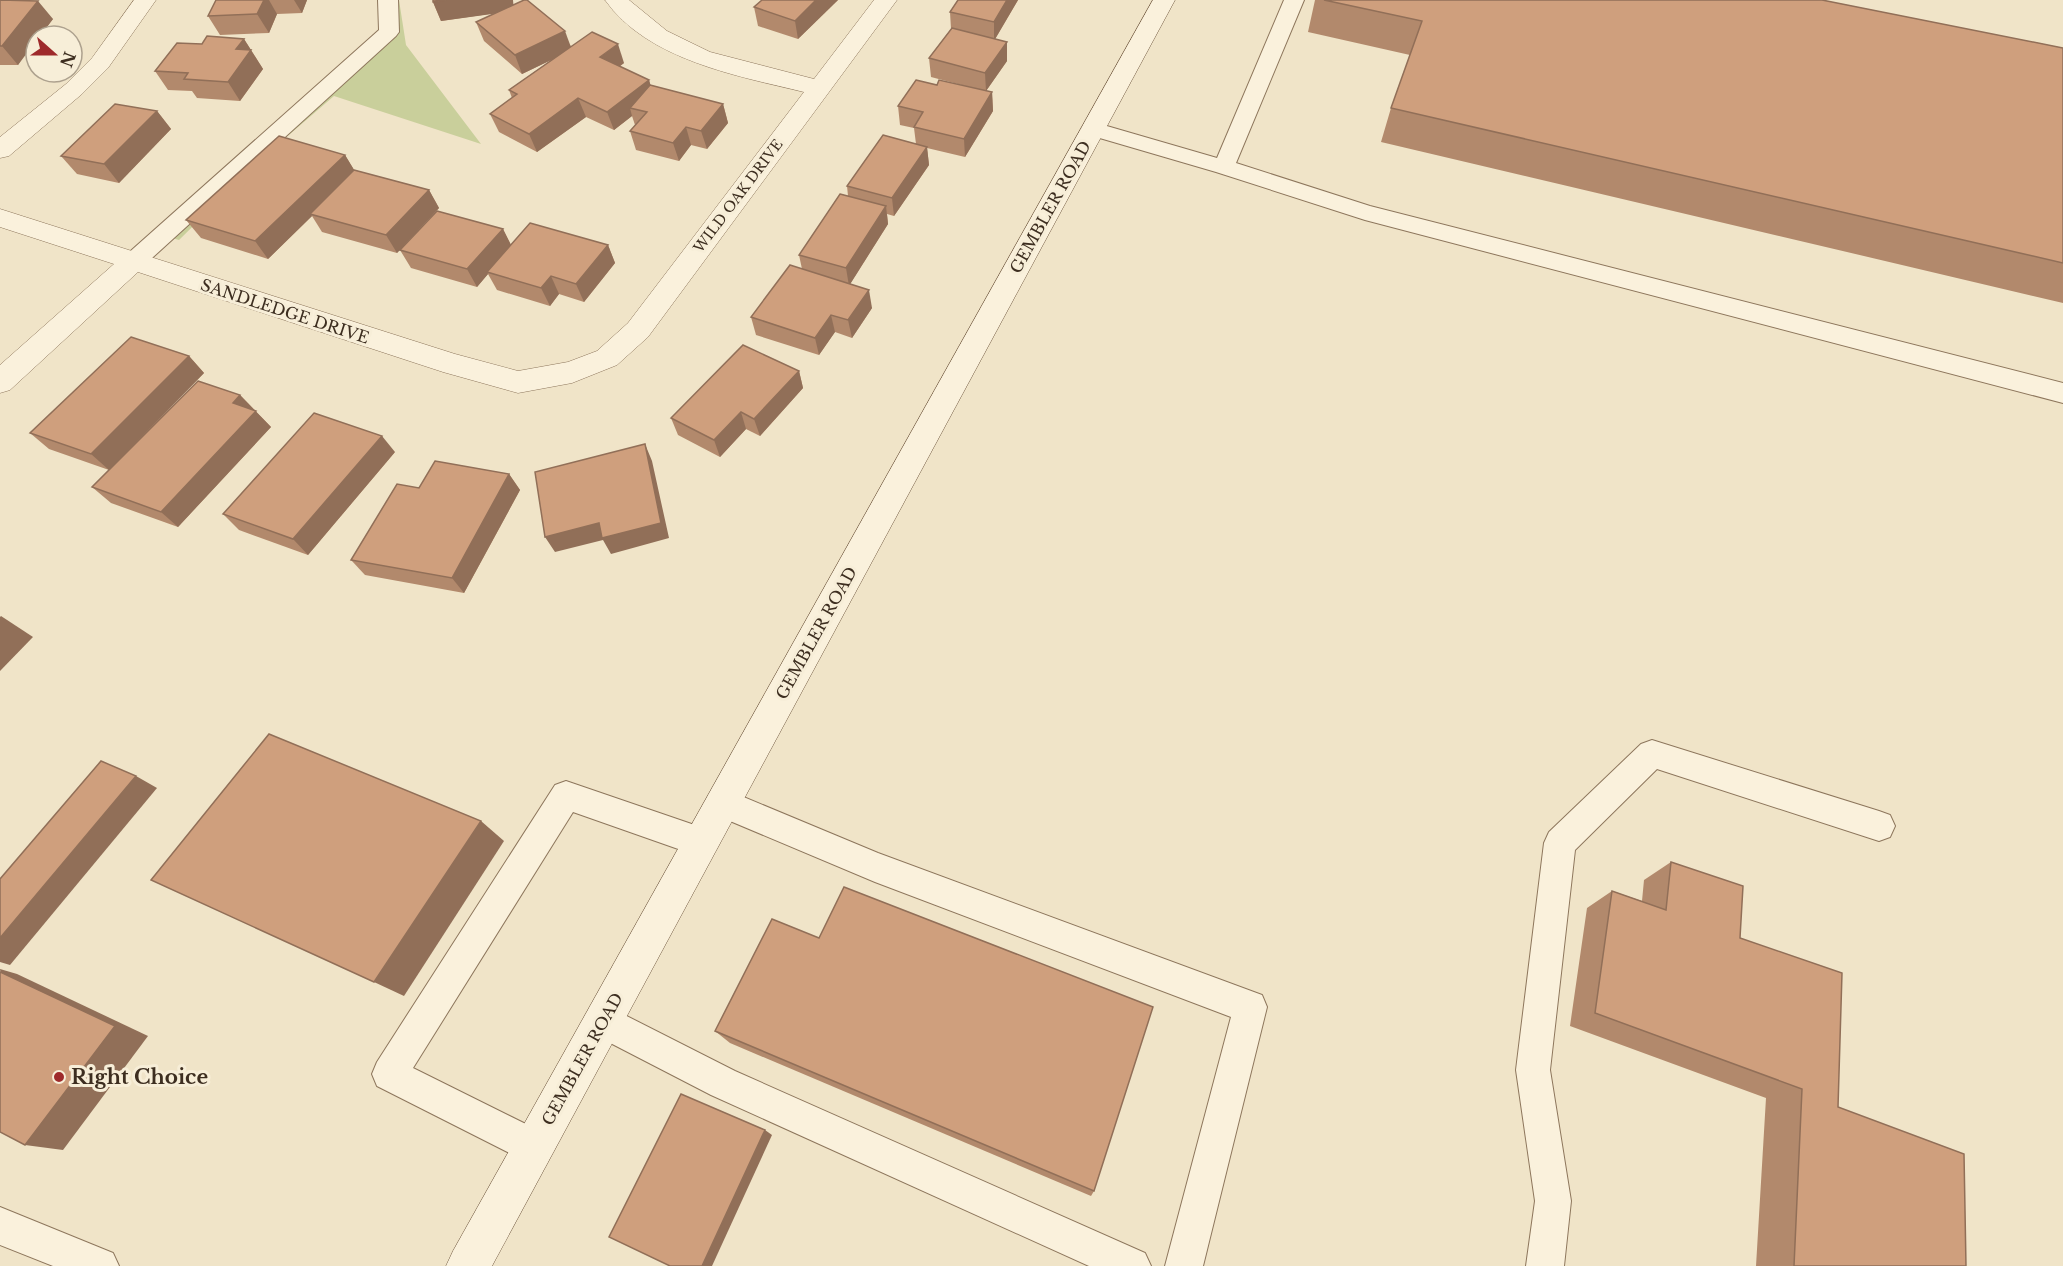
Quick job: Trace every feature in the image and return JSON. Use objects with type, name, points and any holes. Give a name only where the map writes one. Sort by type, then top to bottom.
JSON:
[{"type":"street","points":[[0,150],[74,89],[100,63],[145,0]]},
{"type":"street","points":[[616,0],[641,24],[689,52],[819,88]]},
{"type":"street","name":"WILD OAK DRIVE","points":[[572,372],[607,358],[638,330],[886,0]]},
{"type":"street","name":"GEMBLER ROAD","points":[[476,1264],[533,1148],[1164,0]]},
{"type":"street","name":"SANDLEDGE DRIVE","points":[[0,218],[453,364],[518,382],[572,372]]},
{"type":"street","points":[[0,382],[133,262]]},
{"type":"lane","points":[[133,262],[389,32],[388,0]]},
{"type":"lane","points":[[1224,167],[1294,0]]},
{"type":"lane","points":[[1093,129],[1224,167],[1365,212],[2063,393]]},
{"type":"lane","points":[[1545,1266],[1553,1201],[1533,1070],[1560,843],[1652,754],[1879,826]]},
{"type":"lane","points":[[533,1148],[389,1074],[566,795],[701,842]]},
{"type":"lane","points":[[722,803],[875,867],[1250,1007],[1184,1266]]},
{"type":"lane","points":[[603,1022],[723,1083],[1132,1266]]},
{"type":"lane","points":[[0,1226],[100,1266]]},
{"type":"green space","points":[[379,0],[399,0],[406,45],[481,144],[334,96],[261,159],[179,240],[152,232],[380,31]]},
{"type":"building","points":[[0,0],[38,1],[2,46],[0,46]]},
{"type":"building","points":[[216,0],[264,0],[257,14],[208,16]]},
{"type":"building","points":[[527,0],[565,31],[515,55],[476,22]]},
{"type":"building","points":[[762,0],[816,0],[795,21],[754,7]]},
{"type":"building","points":[[958,0],[1007,0],[994,22],[950,12]]},
{"type":"building","points":[[1324,0],[1822,0],[2063,48],[2063,263],[1391,108],[1422,21]]},
{"type":"building","points":[[952,28],[1007,42],[985,73],[929,58]]},
{"type":"building","points":[[592,32],[618,44],[600,57],[649,80],[607,112],[578,98],[529,134],[490,114],[517,94],[509,90]]},
{"type":"building","points":[[207,36],[244,39],[236,49],[251,50],[228,82],[184,79],[188,73],[155,71],[177,43],[202,44]]},
{"type":"building","points":[[916,80],[937,85],[939,80],[992,92],[964,139],[914,127],[923,112],[898,106]]},
{"type":"building","points":[[650,85],[723,104],[701,131],[686,127],[673,143],[630,131],[647,112],[630,108]]},
{"type":"building","points":[[115,104],[157,111],[104,164],[61,156]]},
{"type":"building","points":[[883,135],[927,147],[892,198],[847,186]]},
{"type":"building","points":[[279,136],[345,155],[255,241],[186,220]]},
{"type":"building","points":[[354,170],[429,190],[386,235],[310,214]]},
{"type":"building","points":[[840,194],[886,206],[846,268],[799,255]]},
{"type":"building","points":[[437,211],[503,229],[467,269],[400,250]]},
{"type":"building","points":[[530,223],[608,245],[576,284],[551,276],[541,288],[487,272]]},
{"type":"building","points":[[790,265],[869,290],[848,320],[831,315],[815,338],[751,317]]},
{"type":"building","points":[[131,337],[189,356],[91,454],[30,433]]},
{"type":"building","points":[[743,345],[799,371],[754,419],[741,412],[714,440],[671,418]]},
{"type":"building","points":[[198,381],[240,395],[233,403],[256,411],[161,512],[92,487]]},
{"type":"building","points":[[314,413],[382,436],[293,539],[223,514]]},
{"type":"building","points":[[645,444],[661,523],[602,538],[599,523],[545,537],[535,472]]},
{"type":"building","points":[[435,461],[509,474],[452,578],[351,560],[397,484],[419,488]]},
{"type":"building","points":[[269,734],[481,821],[374,982],[151,880]]},
{"type":"building","points":[[101,761],[136,776],[0,938],[0,879]]},
{"type":"building","points":[[1671,862],[1743,886],[1740,938],[1842,973],[1838,1107],[1964,1154],[1966,1266],[1794,1266],[1802,1089],[1595,1013],[1612,891],[1666,910]]},
{"type":"building","points":[[844,887],[1153,1007],[1094,1191],[715,1031],[772,919],[819,938]]},
{"type":"building","name":"Right Choice","points":[[0,972],[115,1026],[25,1145],[0,1132]]},
{"type":"building","points":[[681,1094],[765,1130],[702,1266],[670,1266],[609,1237]]},
{"type":"place","name":"Right Choice","points":[[59,1077]]}]
